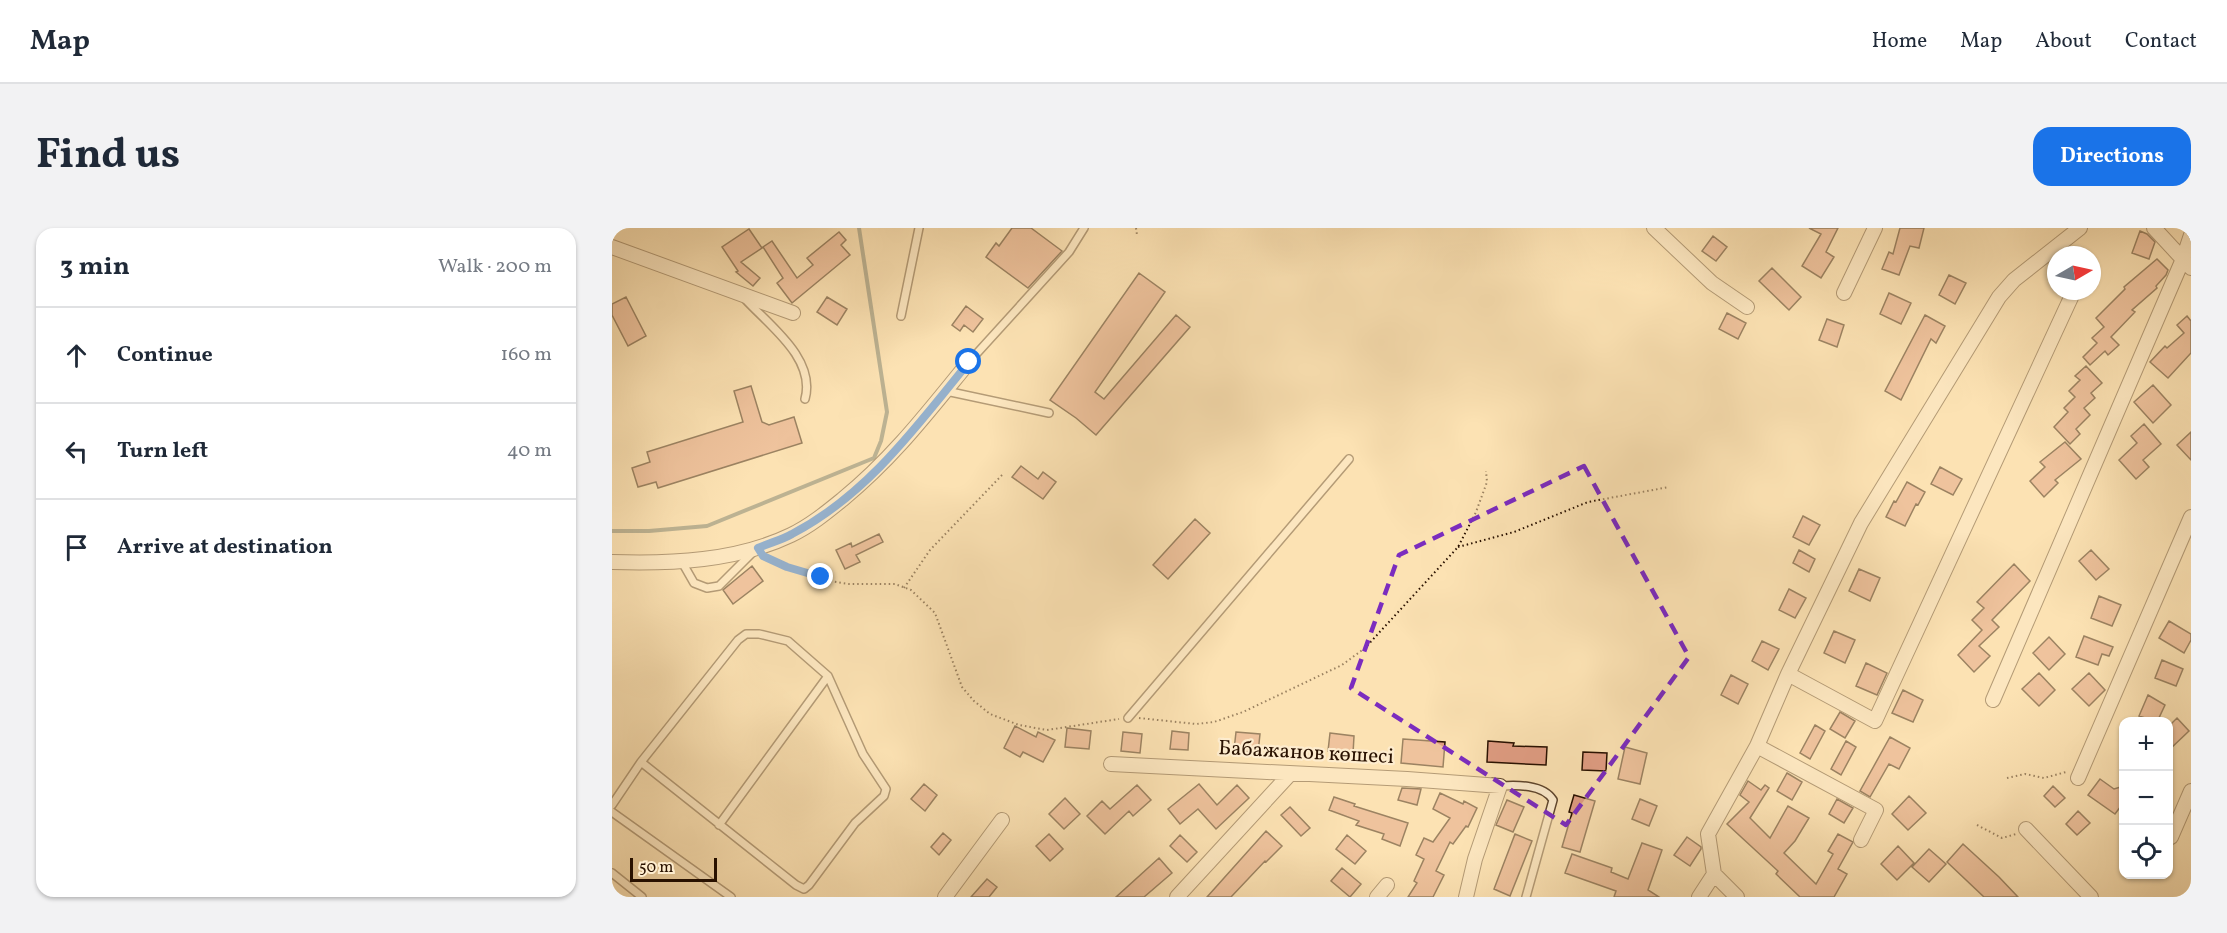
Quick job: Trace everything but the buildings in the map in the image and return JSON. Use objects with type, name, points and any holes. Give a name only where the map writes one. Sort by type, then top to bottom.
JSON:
[{"type":"street","points":[[1654,228],[1712,284],[1747,307]]},
{"type":"street","points":[[1844,293],[1875,228]]},
{"type":"street","points":[[2064,246],[2080,228]]},
{"type":"street","points":[[2154,228],[2187,263]]},
{"type":"street","points":[[1993,700],[2187,263],[2191,235]]},
{"type":"street","points":[[612,247],[793,313]]},
{"type":"street","points":[[1737,897],[1714,874],[1708,834],[1757,746],[1788,674],[1861,523],[1999,297],[2014,280],[2047,259]]},
{"type":"street","points":[[1788,674],[1875,721],[2070,300]]},
{"type":"street","points":[[612,562],[682,562],[758,548],[791,535],[822,516],[873,475],[899,449],[969,362]]},
{"type":"street","points":[[2080,772],[2191,517]]},
{"type":"street","points":[[1757,746],[1876,810],[1861,840]]},
{"type":"street","name":"Бабажанов көшесі","points":[[1111,764],[1500,786]]},
{"type":"street","points":[[1178,897],[1290,774]]},
{"type":"street","points":[[1466,897],[1475,859],[1500,786]]},
{"type":"street","points":[[2173,832],[2191,791]]},
{"type":"street","points":[[945,897],[1002,820]]},
{"type":"street","points":[[2026,829],[2091,897]]},
{"type":"street","points":[[1699,897],[1714,874]]},
{"type":"street","points":[[1377,897],[1387,885]]},
{"type":"lane","points":[[901,316],[919,228]]},
{"type":"lane","points":[[969,362],[1069,252],[1084,228]]},
{"type":"lane","points":[[740,293],[793,350],[802,366],[808,387],[805,399]]},
{"type":"lane","points":[[946,391],[1049,413]]},
{"type":"lane","points":[[1128,718],[1349,459]]},
{"type":"lane","points":[[682,562],[694,583],[707,588],[718,586],[758,548]]},
{"type":"lane","points":[[612,805],[641,762],[738,640],[747,634],[759,634],[788,641],[828,676],[863,754],[886,789],[884,796],[855,823],[804,889],[795,885],[641,762]]},
{"type":"lane","points":[[718,825],[828,676]]},
{"type":"lane","points":[[1500,786],[1516,785],[1541,789],[1553,800],[1526,897]]},
{"type":"lane","points":[[612,812],[731,897]]},
{"type":"lane","points":[[612,873],[642,897]]},
{"type":"path","points":[[1136,228],[1137,235]]},
{"type":"path","points":[[904,588],[930,550],[1004,474]]},
{"type":"path","points":[[1458,548],[1514,532],[1588,502],[1669,487]]},
{"type":"path","points":[[758,548],[763,556],[830,581]]},
{"type":"path","points":[[2007,778],[2025,774],[2044,778],[2080,772]]},
{"type":"path","points":[[1977,825],[2002,838],[2026,829]]},
{"type":"highlighted area","points":[[1584,466],[1689,657],[1566,825],[1351,688],[1399,555]]},
{"type":"waterway","points":[[612,531],[649,531],[707,526],[874,458],[881,441],[887,412],[859,228]]},
{"type":"route","points":[[821,577],[787,567],[763,556],[758,548],[791,535],[822,516],[873,475],[899,449],[969,362]]}]
